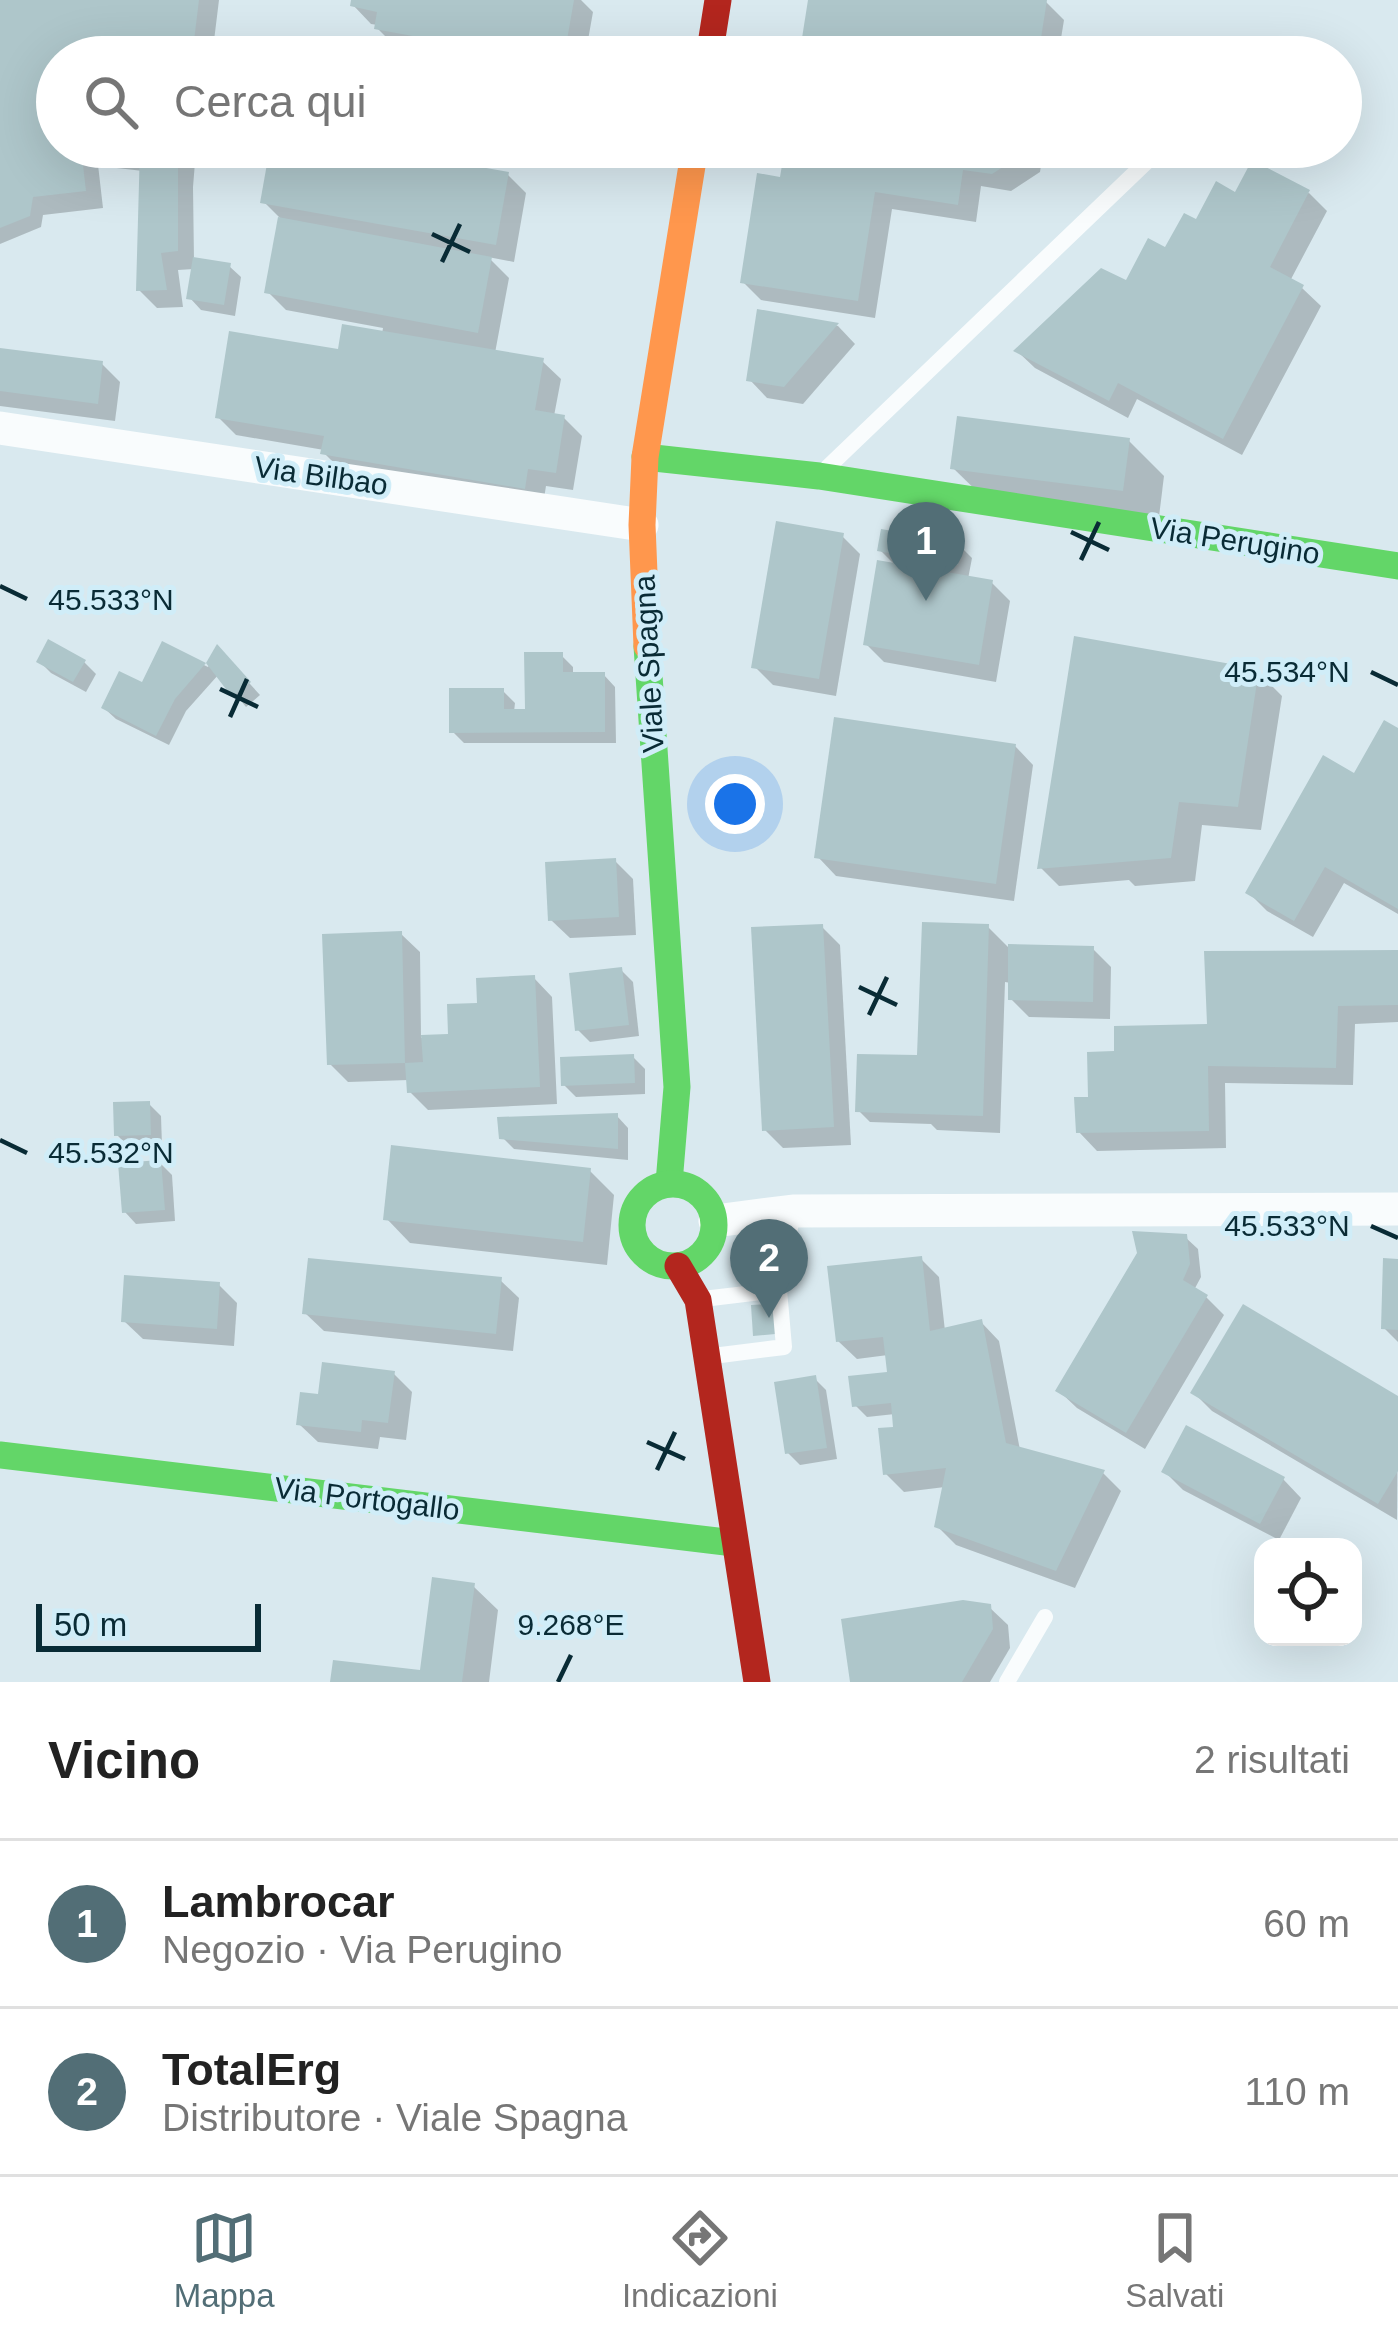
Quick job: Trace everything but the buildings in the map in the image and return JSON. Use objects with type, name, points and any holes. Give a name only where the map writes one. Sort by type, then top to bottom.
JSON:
[{"type":"street","points":[[712,36],[718,0]]},
{"type":"street","name":"Viale Spagna","points":[[669,1183],[677,1087],[642,525],[645,457],[692,168]]},
{"type":"street","name":"Via Bilbao","points":[[0,428],[642,525]]},
{"type":"street","name":"Via Perugino","points":[[645,457],[819,476],[1398,566]]},
{"type":"street","points":[[669,1183],[694,1189],[711,1208],[715,1221],[701,1256],[678,1266],[665,1265],[642,1252],[632,1229],[632,1216],[645,1193],[669,1183]]},
{"type":"street","points":[[715,1221],[793,1211],[1398,1209]]},
{"type":"street","points":[[678,1266],[698,1300],[757,1682]]},
{"type":"street","name":"Via Portogallo","points":[[0,1455],[734,1543]]},
{"type":"lane","points":[[819,476],[1140,168]]},
{"type":"lane","points":[[706,1357],[784,1347],[779,1290],[793,1211]]},
{"type":"lane","points":[[698,1300],[779,1290]]},
{"type":"lane","points":[[1007,1682],[1045,1616]]},
{"type":"traffic: fast","points":[[645,457],[819,476],[1398,566]]},
{"type":"traffic: fast","points":[[647,646],[677,1087],[669,1183]]},
{"type":"traffic: fast","points":[[673,1184],[702,1196],[714,1225],[702,1254],[673,1266],[644,1254],[632,1225],[644,1196],[673,1184]]},
{"type":"traffic: fast","points":[[0,1455],[734,1543]]},
{"type":"traffic: slow","points":[[647,646],[642,525],[645,457],[692,168]]},
{"type":"traffic: jam","points":[[712,36],[718,0]]},
{"type":"traffic: jam","points":[[678,1266],[698,1300],[757,1682]]},
{"type":"place","name":"Lambrocar","points":[[926,601]]},
{"type":"place","name":"TotalErg","points":[[769,1318]]}]
